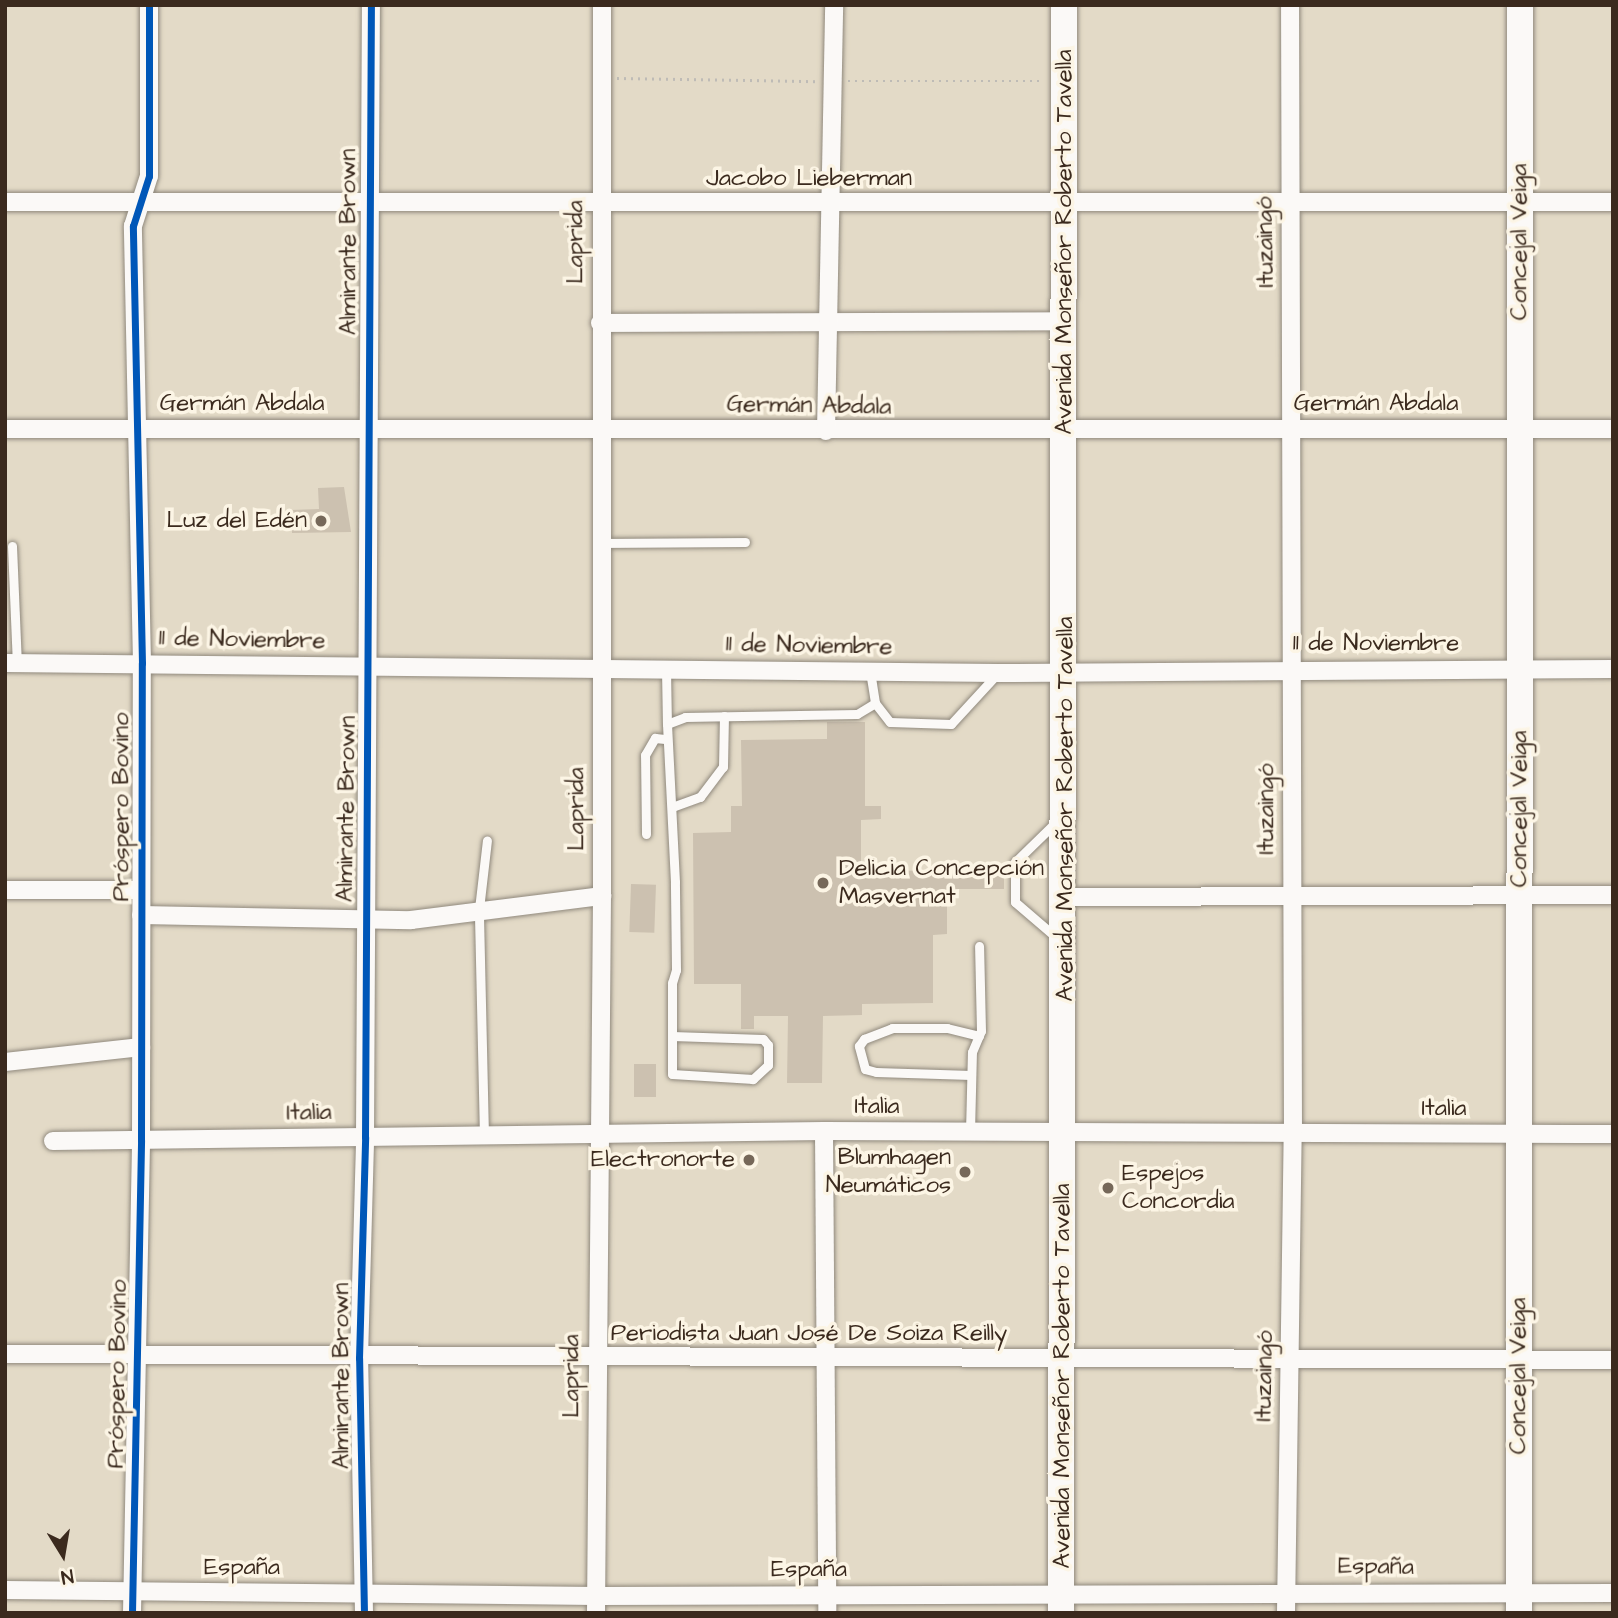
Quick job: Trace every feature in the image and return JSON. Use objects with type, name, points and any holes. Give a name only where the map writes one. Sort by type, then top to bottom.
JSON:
[{"type":"main road","name":"Avenida Monseñor Roberto Tavella","points":[[1061,1603],[1066,670],[1064,5]]},
{"type":"main road","name":"Concejal Veiga","points":[[1519,1603],[1520,5]]},
{"type":"street","name":"Próspero Bovino","points":[[132,1613],[141,1140],[142,663],[132,226],[149,176],[149,5]]},
{"type":"street","name":"Almirante Brown","points":[[364,1613],[359,1358],[365,1137],[367,202],[371,5]]},
{"type":"street","name":"Laprida","points":[[596,1604],[602,895],[601,5]]},
{"type":"street","points":[[826,430],[834,5]]},
{"type":"street","name":"Ituzaingó","points":[[1286,1613],[1293,1132],[1290,5]]},
{"type":"street","name":"Jacobo Lieberman","points":[[5,202],[1613,202]]},
{"type":"street","points":[[600,323],[1066,321]]},
{"type":"street","name":"Germán Abdala","points":[[5,429],[601,428],[1066,433],[1292,429],[1613,429]]},
{"type":"street","name":"11 de Noviembre","points":[[11,663],[998,673],[1066,670],[1613,669]]},
{"type":"street","points":[[5,890],[141,890]]},
{"type":"street","points":[[1065,897],[1292,894],[1613,895]]},
{"type":"street","points":[[141,915],[411,920],[602,895]]},
{"type":"street","points":[[5,1062],[141,1047]]},
{"type":"street","points":[[824,1131],[827,1604]]},
{"type":"street","name":"Italia","points":[[53,1141],[824,1131],[1613,1134]]},
{"type":"street","name":"Periodista Juan José De Soiza Reilly","points":[[5,1354],[597,1359],[1613,1360]]},
{"type":"street","name":"España","points":[[5,1590],[363,1592],[596,1604],[1061,1603],[1287,1591],[1519,1603],[1613,1593]]},
{"type":"lane","points":[[602,543],[745,542]]},
{"type":"lane","points":[[11,663],[12,546]]},
{"type":"lane","points":[[666,669],[665,739],[672,807],[676,970],[672,1037],[672,1074],[679,1078],[752,1079],[768,1065],[768,1045],[763,1039],[672,1037]]},
{"type":"lane","points":[[870,671],[875,703],[890,722],[951,724],[998,673]]},
{"type":"lane","points":[[667,724],[685,717],[857,714],[875,703]]},
{"type":"lane","points":[[672,807],[700,797],[723,767],[724,716]]},
{"type":"lane","points":[[646,834],[645,755],[655,738],[665,739]]},
{"type":"lane","points":[[1065,813],[1015,862],[1015,902],[1065,944]]},
{"type":"lane","points":[[484,1136],[479,909],[486,841]]},
{"type":"lane","points":[[970,1132],[971,1075],[979,1036],[979,947]]},
{"type":"lane","points":[[971,1075],[876,1072],[865,1069],[859,1046],[864,1040],[891,1028],[947,1028],[979,1036]]},
{"type":"building","name":"Luz del Edén","points":[[344,487],[351,532],[292,533],[291,510],[319,509],[318,488]]},
{"type":"building","points":[[827,722],[865,722],[865,806],[881,806],[881,819],[861,820],[861,871],[1004,870],[1004,889],[947,889],[947,934],[933,935],[933,1003],[862,1004],[862,1015],[823,1016],[822,1083],[787,1083],[788,1016],[754,1016],[754,1029],[741,1029],[741,984],[694,984],[693,833],[731,832],[731,806],[742,806],[741,740],[827,739]]},
{"type":"building","points":[[631,884],[656,885],[654,933],[629,932]]},
{"type":"building","points":[[634,1064],[656,1064],[656,1097],[634,1097]]},
{"type":"cycle path","points":[[132,1613],[141,1140],[142,663],[133,226],[149,176],[149,5]]},
{"type":"cycle path","points":[[364,1613],[359,1358],[365,1137],[371,5]]},
{"type":"place","name":"Luz del Edén","points":[[321,521]]},
{"type":"place","name":"Delicia Concepción Masvernat","points":[[823,883]]},
{"type":"place","name":"Electronorte","points":[[749,1160]]},
{"type":"place","name":"Blumhagen Neumáticos","points":[[965,1172]]},
{"type":"place","name":"Espejos Concordia","points":[[1108,1188]]}]
